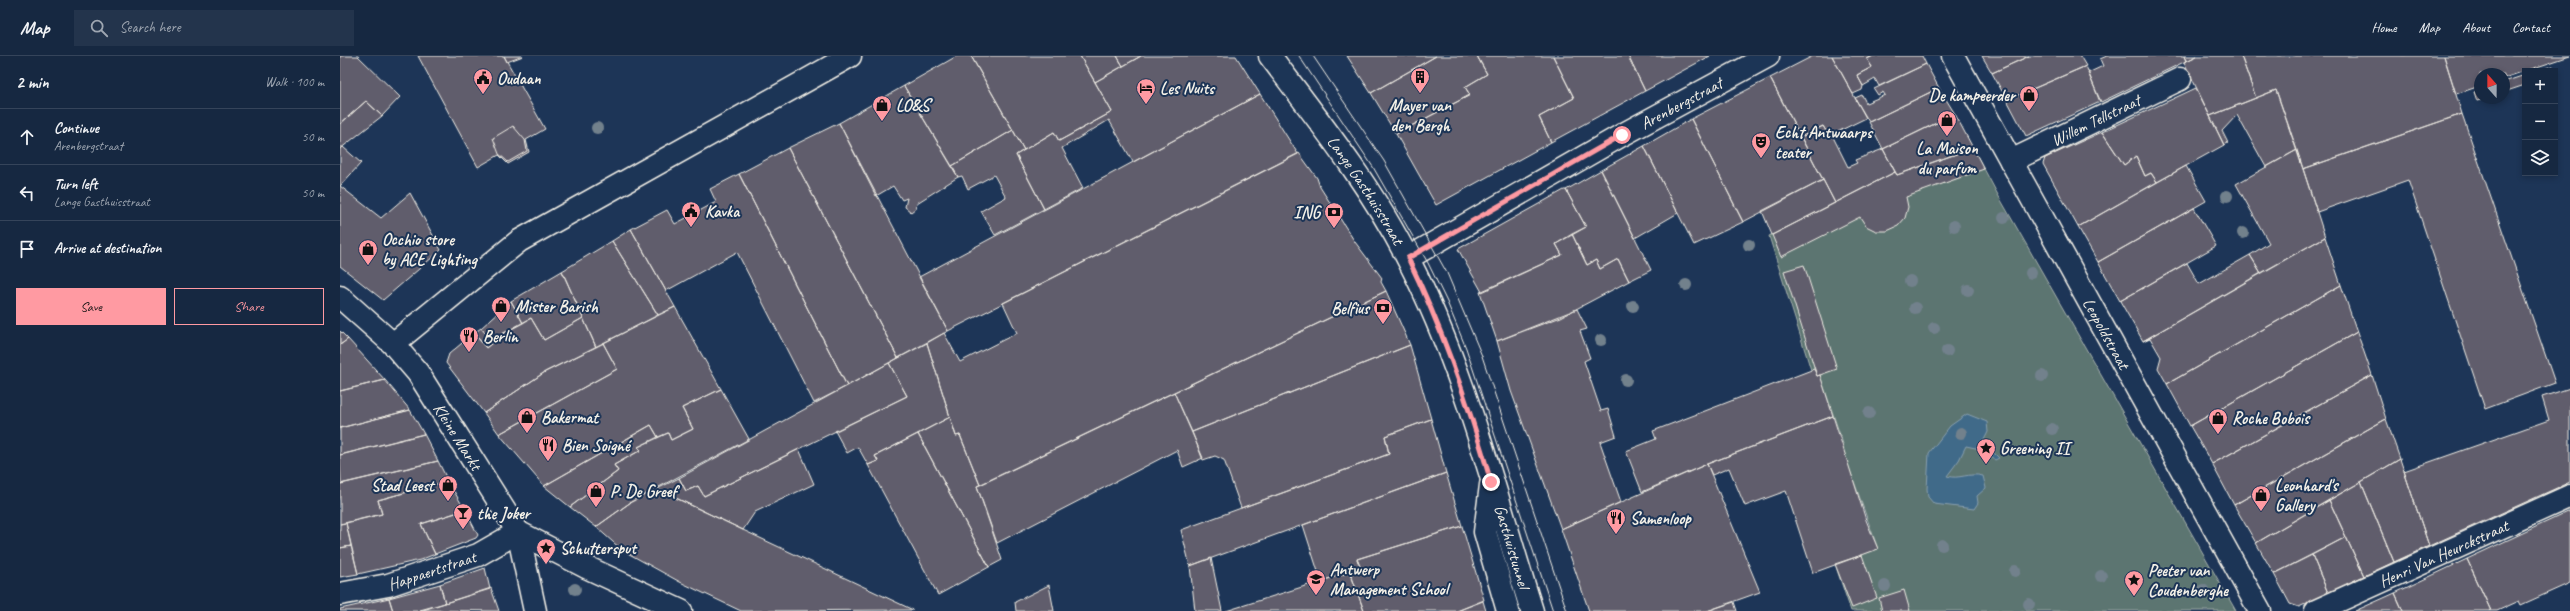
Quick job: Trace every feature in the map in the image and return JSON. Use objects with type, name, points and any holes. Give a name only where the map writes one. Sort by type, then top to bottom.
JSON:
[{"type":"street","points":[[393,344],[519,241],[850,56]]},
{"type":"street","name":"Lange Gasthuisstraat","points":[[1270,56],[1347,158],[1408,258],[1445,342],[1465,395],[1491,482],[1485,532],[1508,611]]},
{"type":"street","name":"Arenbergstraat","points":[[1408,258],[1622,135],[1768,56]]},
{"type":"street","name":"Leopoldstraat","points":[[1953,56],[2260,611]]},
{"type":"street","name":"Willem Tellstraat","points":[[2011,161],[2180,79]]},
{"type":"street","name":"Kleine Markt","points":[[340,296],[393,344],[418,373],[518,532]]},
{"type":"street","name":"Gasthuistunnel","points":[[1491,482],[1532,611]]},
{"type":"street","name":"Henri Van Heurckstraat","points":[[2316,611],[2570,496]]},
{"type":"street","points":[[518,532],[535,611]]},
{"type":"street","points":[[518,532],[586,567],[681,611]]},
{"type":"street","name":"Happaertstraat","points":[[340,594],[388,585],[470,557],[518,532]]},
{"type":"green space","points":[[1973,148],[1998,195],[2236,611],[1851,611],[1835,564],[1878,549],[1841,445],[1843,444],[1820,375],[1817,376],[1814,369],[1811,370],[1769,236],[1895,172],[1897,175]]},
{"type":"water","points":[[1967,414],[1987,422],[1988,432],[1983,442],[1999,458],[1995,460],[1980,449],[1966,446],[1959,460],[1947,476],[1983,476],[1986,488],[1977,496],[1978,503],[1974,509],[1934,504],[1928,497],[1927,489],[1929,453],[1950,426]]},
{"type":"building","points":[[340,56],[358,56],[400,97],[382,116],[366,101],[340,124]]},
{"type":"building","name":"Oudaan","points":[[418,56],[504,56],[545,129],[526,140],[529,152],[508,164],[499,155],[478,167]]},
{"type":"building","points":[[504,56],[523,56],[507,62]]},
{"type":"building","points":[[957,56],[971,56],[1013,130],[952,166],[904,86]]},
{"type":"building","points":[[971,56],[1080,56],[1112,112],[1059,141],[1054,132],[1024,150]]},
{"type":"building","points":[[1080,56],[1117,56],[1123,66],[1095,82]]},
{"type":"building","points":[[1117,56],[1141,56],[1123,66]]},
{"type":"building","points":[[1141,56],[1236,56],[1260,94],[1133,162],[1109,120],[1062,148],[1083,188],[1044,209],[1016,155],[1054,132],[1059,141],[1112,112],[1095,82]]},
{"type":"building","points":[[1347,56],[1436,56],[1371,93]]},
{"type":"building","name":"Mayer van den Bergh","points":[[1436,56],[1477,56],[1487,74],[1465,87],[1470,95],[1396,134],[1371,93]]},
{"type":"building","points":[[1477,56],[1553,56],[1574,98],[1539,117],[1551,142],[1436,205],[1396,134],[1470,95],[1465,87],[1487,74]]},
{"type":"building","points":[[1553,56],[1628,56],[1645,91],[1551,142],[1539,117],[1574,98]]},
{"type":"building","points":[[1628,56],[1710,56],[1645,91]]},
{"type":"building","points":[[1813,56],[1832,56],[1866,118],[1829,136],[1823,126],[1801,137],[1770,78]]},
{"type":"building","points":[[1832,56],[1873,56],[1867,59],[1872,67],[1857,75],[1863,86],[1862,90],[1853,94]]},
{"type":"building","points":[[1873,56],[1922,56],[1926,64],[1879,86],[1875,79],[1863,86],[1857,75],[1872,67],[1867,59]]},
{"type":"building","points":[[1982,56],[2029,56],[1992,73]]},
{"type":"building","points":[[2029,56],[2080,56],[2086,66],[2007,100],[1992,73]]},
{"type":"building","points":[[2107,56],[2184,56],[2186,61],[2101,102],[2088,73],[2103,66],[2100,59]]},
{"type":"building","points":[[2184,56],[2197,56],[2186,61]]},
{"type":"building","points":[[2197,56],[2241,56],[2256,98],[2210,116],[2184,62]]},
{"type":"building","points":[[2241,56],[2444,56],[2462,114],[2303,169],[2276,90],[2256,98]]},
{"type":"building","points":[[2444,56],[2570,56],[2534,68],[2522,68],[2522,72],[2510,76],[2510,68],[2474,68],[2474,88],[2456,94]]},
{"type":"building","points":[[1926,64],[1939,88],[1869,122],[1855,98],[1862,95],[1866,103],[1885,95],[1883,92],[1878,95],[1874,89]]},
{"type":"building","points":[[2086,66],[2100,102],[2026,136],[2007,100]]},
{"type":"building","points":[[2522,76],[2522,86],[2510,90],[2510,80]]},
{"type":"building","name":"Echt Antwaarps teater","points":[[1770,78],[1823,180],[1743,222],[1691,119]]},
{"type":"building","points":[[904,86],[958,177],[917,203],[916,208],[911,212],[905,207],[907,198],[902,200],[893,186],[876,196],[839,123]]},
{"type":"building","points":[[1939,88],[1955,114],[1883,149],[1869,122]]},
{"type":"building","points":[[2196,88],[2224,145],[2157,182],[2151,173],[2145,176],[2136,156],[2124,165],[2102,132]]},
{"type":"building","points":[[2276,90],[2297,150],[2266,167],[2237,115],[2222,131],[2228,143],[2224,145],[2210,116]]},
{"type":"building","points":[[1260,94],[1298,154],[948,331],[919,277]]},
{"type":"building","points":[[366,101],[382,116],[340,149],[340,124]]},
{"type":"building","points":[[1955,114],[1973,148],[1897,175],[1883,149]]},
{"type":"building","points":[[2462,114],[2555,383],[2485,409],[2408,180],[2317,212],[2303,169]]},
{"type":"building","points":[[1691,119],[1743,222],[1694,245],[1644,146]]},
{"type":"building","points":[[839,123],[948,331],[898,358],[788,148]]},
{"type":"building","points":[[513,126],[525,140],[527,151],[508,162],[499,154],[493,138]]},
{"type":"building","points":[[1823,126],[1829,136],[1832,135],[1848,167],[1857,163],[1855,160],[1883,149],[1895,172],[1835,203],[1801,137]]},
{"type":"building","points":[[1013,130],[1024,150],[1016,155],[1044,209],[995,235],[981,211],[1006,197],[994,175],[968,189],[962,176],[958,177],[952,166]]},
{"type":"building","points":[[2102,132],[2124,165],[2136,156],[2145,176],[2151,173],[2157,182],[2078,227],[2043,164],[2045,158]]},
{"type":"building","points":[[1644,146],[1678,213],[1635,238],[1601,170]]},
{"type":"building","points":[[343,147],[361,163],[340,186],[340,149]]},
{"type":"building","points":[[788,148],[898,358],[847,386],[739,174]]},
{"type":"building","points":[[1973,148],[1984,169],[1906,197],[1908,207],[1905,218],[1898,226],[1887,231],[1876,231],[1866,226],[1860,217],[1781,257],[1772,235],[1895,172],[1897,175]]},
{"type":"building","points":[[2297,150],[2325,237],[2261,273],[2250,255],[2269,243],[2236,184]]},
{"type":"building","points":[[1299,153],[1317,178],[1320,187],[1355,242],[1382,278],[1381,282],[1386,291],[980,485],[960,435],[956,436],[927,343],[944,333],[960,362],[1017,333],[1003,303]]},
{"type":"building","points":[[2186,166],[2206,201],[2098,262],[2078,227]]},
{"type":"building","points":[[1601,170],[1651,270],[1629,281],[1618,259],[1600,269],[1596,260],[1587,265],[1572,234],[1586,227],[1566,190]]},
{"type":"building","points":[[739,174],[847,386],[814,403],[737,252],[666,291],[631,229],[667,210],[675,224],[716,202],[710,189]]},
{"type":"building","points":[[1823,180],[1835,203],[1772,235],[1762,211]]},
{"type":"building","points":[[340,186],[381,218],[410,193],[441,250],[383,300],[340,266]]},
{"type":"building","points":[[1566,190],[1586,227],[1556,244],[1562,255],[1482,292],[1458,249]]},
{"type":"building","points":[[2194,208],[2216,246],[2120,301],[2098,262]]},
{"type":"building","points":[[631,229],[675,307],[658,315],[612,241]]},
{"type":"building","points":[[1572,234],[1587,265],[1596,260],[1600,269],[1618,259],[1629,281],[1561,317],[1497,341],[1480,292],[1562,255],[1556,244]]},
{"type":"building","points":[[2325,237],[2341,285],[2167,384],[2158,368],[2161,357],[2150,338],[2143,341]]},
{"type":"building","points":[[612,241],[658,315],[596,347],[562,271]]},
{"type":"building","points":[[2250,255],[2261,273],[2143,341],[2120,301],[2187,263],[2199,284]]},
{"type":"building","points":[[1804,265],[1837,369],[1817,376],[1784,271]]},
{"type":"building","points":[[562,271],[583,318],[544,340],[531,318],[523,323],[511,301]]},
{"type":"building","points":[[2341,285],[2357,332],[2190,426],[2167,384]]},
{"type":"building","points":[[1386,291],[1410,345],[1192,432],[1174,392]]},
{"type":"building","points":[[511,301],[523,323],[502,334],[493,342],[481,328]]},
{"type":"building","points":[[675,307],[721,389],[682,408],[693,429],[671,440],[668,433],[658,437],[651,425],[544,486],[499,434],[617,369],[603,343]]},
{"type":"building","points":[[1577,309],[1587,329],[1580,331],[1590,358],[1584,361],[1601,411],[1608,409],[1616,436],[1600,442],[1621,502],[1561,529],[1511,391],[1497,341]]},
{"type":"building","points":[[531,318],[544,340],[583,318],[596,347],[545,372],[484,413],[446,363],[449,354],[474,333],[486,348],[502,334]]},
{"type":"building","points":[[481,328],[493,342],[486,348],[474,333]]},
{"type":"building","points":[[340,331],[348,339],[340,345]]},
{"type":"building","points":[[2357,332],[2372,375],[2212,464],[2190,426]]},
{"type":"building","points":[[348,339],[385,380],[340,391],[340,345]]},
{"type":"building","points":[[603,343],[617,369],[499,434],[484,413],[545,372]]},
{"type":"building","points":[[927,343],[950,417],[875,456],[878,461],[868,465],[858,447],[847,453],[835,431],[907,396],[889,363]]},
{"type":"building","points":[[1410,345],[1431,419],[1385,436],[1389,454],[1241,508],[1224,460],[1215,456],[1203,460],[1192,432]]},
{"type":"building","points":[[889,363],[907,396],[704,496],[698,486],[686,491],[679,478]]},
{"type":"building","points":[[1814,369],[1817,376],[1820,375],[1833,416],[1707,464],[1642,492],[1626,451],[1656,439],[1653,431]]},
{"type":"building","points":[[2372,375],[2386,419],[2234,505],[2212,464]]},
{"type":"building","points":[[385,380],[410,410],[340,428],[340,391]]},
{"type":"building","points":[[2570,388],[2570,482],[2429,546],[2404,471],[2549,420],[2542,397]]},
{"type":"building","points":[[721,389],[749,439],[631,502],[596,527],[570,507],[618,471],[614,465],[641,450],[638,447],[668,433],[671,440],[693,429],[682,408]]},
{"type":"building","points":[[1174,392],[1203,458],[1183,467],[1177,450],[997,543],[977,486]]},
{"type":"building","points":[[410,410],[424,434],[340,455],[340,428]]},
{"type":"building","points":[[1833,416],[1866,520],[1878,549],[1813,573],[1786,491],[1745,506],[1729,468],[1712,475],[1707,464]]},
{"type":"building","points":[[950,417],[956,436],[960,435],[980,485],[977,486],[1002,560],[989,567],[918,434]]},
{"type":"building","points":[[1431,419],[1446,473],[1190,566],[1181,530],[1389,454],[1385,436]]},
{"type":"building","points":[[2386,419],[2400,459],[2256,543],[2234,505]]},
{"type":"building","points":[[651,425],[658,437],[638,447],[641,450],[614,465],[618,471],[570,507],[544,486]]},
{"type":"building","points":[[424,434],[438,461],[341,484],[340,455]]},
{"type":"building","points":[[918,434],[989,567],[938,595],[868,465],[878,461],[875,456]]},
{"type":"building","points":[[799,449],[814,484],[755,512],[743,530],[657,489],[679,478],[686,491],[698,486],[704,496]]},
{"type":"building","points":[[2400,459],[2429,546],[2394,562],[2361,482]]},
{"type":"building","points":[[438,461],[448,481],[378,500],[382,514],[340,524],[340,484]]},
{"type":"building","points":[[1707,464],[1760,592],[1707,611],[1589,611],[1561,529]]},
{"type":"building","points":[[1446,473],[1462,526],[1357,559],[1361,569],[1321,581],[1303,525]]},
{"type":"building","points":[[448,481],[465,510],[421,524],[435,554],[420,560],[358,574],[346,523],[382,514],[378,500]]},
{"type":"building","points":[[2361,482],[2394,562],[2364,576],[2329,500]]},
{"type":"building","points":[[657,489],[913,610],[741,611],[680,582],[622,550],[596,527],[631,502]]},
{"type":"building","points":[[2329,500],[2346,537],[2274,574],[2256,543]]},
{"type":"building","points":[[465,510],[478,535],[476,538],[435,554],[421,524]]},
{"type":"building","points":[[2570,511],[2570,583],[2521,605],[2519,601],[2497,611],[2491,611],[2467,559]]},
{"type":"building","points":[[346,523],[351,546],[340,548],[340,524]]},
{"type":"building","points":[[1462,526],[1484,600],[1457,611],[1364,611],[1350,572],[1361,569],[1357,559]]},
{"type":"building","points":[[2346,537],[2364,576],[2328,593],[2312,555]]},
{"type":"building","points":[[351,546],[358,574],[340,577],[340,548]]},
{"type":"building","points":[[1862,555],[1877,598],[1852,608],[1835,564]]},
{"type":"building","points":[[2312,555],[2328,593],[2299,607],[2290,604],[2274,574]]},
{"type":"building","points":[[1211,558],[1222,611],[1195,611],[1190,566]]},
{"type":"building","points":[[2467,559],[2491,611],[2403,611],[2395,593]]},
{"type":"building","points":[[485,568],[490,589],[445,603],[440,584]]},
{"type":"building","name":"Antwerp Management School","points":[[1350,572],[1364,611],[1226,611],[1321,581]]},
{"type":"building","points":[[440,584],[445,603],[420,611],[393,611],[389,598]]},
{"type":"building","points":[[1049,585],[1054,611],[1016,611],[1015,602]]},
{"type":"building","points":[[491,588],[499,611],[420,610],[445,603]]},
{"type":"building","points":[[1904,590],[1910,611],[1882,611],[1879,598]]},
{"type":"building","points":[[2395,593],[2403,611],[2355,611]]},
{"type":"building","points":[[389,598],[393,611],[340,611],[340,609]]},
{"type":"building","name":"Antwerp Management School","points":[[1483,601],[1486,611],[1457,611]]},
{"type":"building","points":[[1734,602],[1737,611],[1707,611]]},
{"type":"tram line","points":[[1299,56],[1373,167],[1428,263],[1447,302],[1466,348],[1553,611]]},
{"type":"tram line","points":[[1313,56],[1384,161],[1447,273],[1482,356],[1567,611]]},
{"type":"place","name":"Mayer van den Bergh","points":[[1420,94]]},
{"type":"place","name":"Oudaan","points":[[483,95]]},
{"type":"place","name":"Les Nuits","points":[[1146,105]]},
{"type":"place","name":"De kampeerder","points":[[2029,112]]},
{"type":"place","name":"LO&S","points":[[882,122]]},
{"type":"place","name":"La Maison du parfum","points":[[1947,137]]},
{"type":"place","name":"Echt Antwaarps teater","points":[[1761,159]]},
{"type":"place","name":"Kavka","points":[[691,228]]},
{"type":"place","name":"ING","points":[[1334,229]]},
{"type":"place","name":"Occhio store by ACE Lighting","points":[[368,266]]},
{"type":"place","name":"Mister Barish","points":[[501,323]]},
{"type":"place","name":"Belfius","points":[[1383,325]]},
{"type":"place","name":"Berlin","points":[[469,353]]},
{"type":"place","name":"Bakermat","points":[[527,434]]},
{"type":"place","name":"Roche Bobois","points":[[2218,435]]},
{"type":"place","name":"Bien Soigné","points":[[548,462]]},
{"type":"place","name":"Greening II","points":[[1986,465]]},
{"type":"place","name":"Stad Leest","points":[[448,502]]},
{"type":"place","name":"P. De Greef","points":[[596,508]]},
{"type":"place","name":"Leonhard's Gallery","points":[[2261,512]]},
{"type":"place","name":"the Joker","points":[[463,530]]},
{"type":"place","name":"Samenloop","points":[[1616,535]]},
{"type":"place","name":"Schuttersput","points":[[546,565]]},
{"type":"place","name":"Antwerp Management School","points":[[1316,596]]},
{"type":"place","name":"Peeter van Coudenberghe","points":[[2134,597]]},
{"type":"route","points":[[1491,482],[1465,395],[1430,304],[1408,258],[1622,135]]}]
